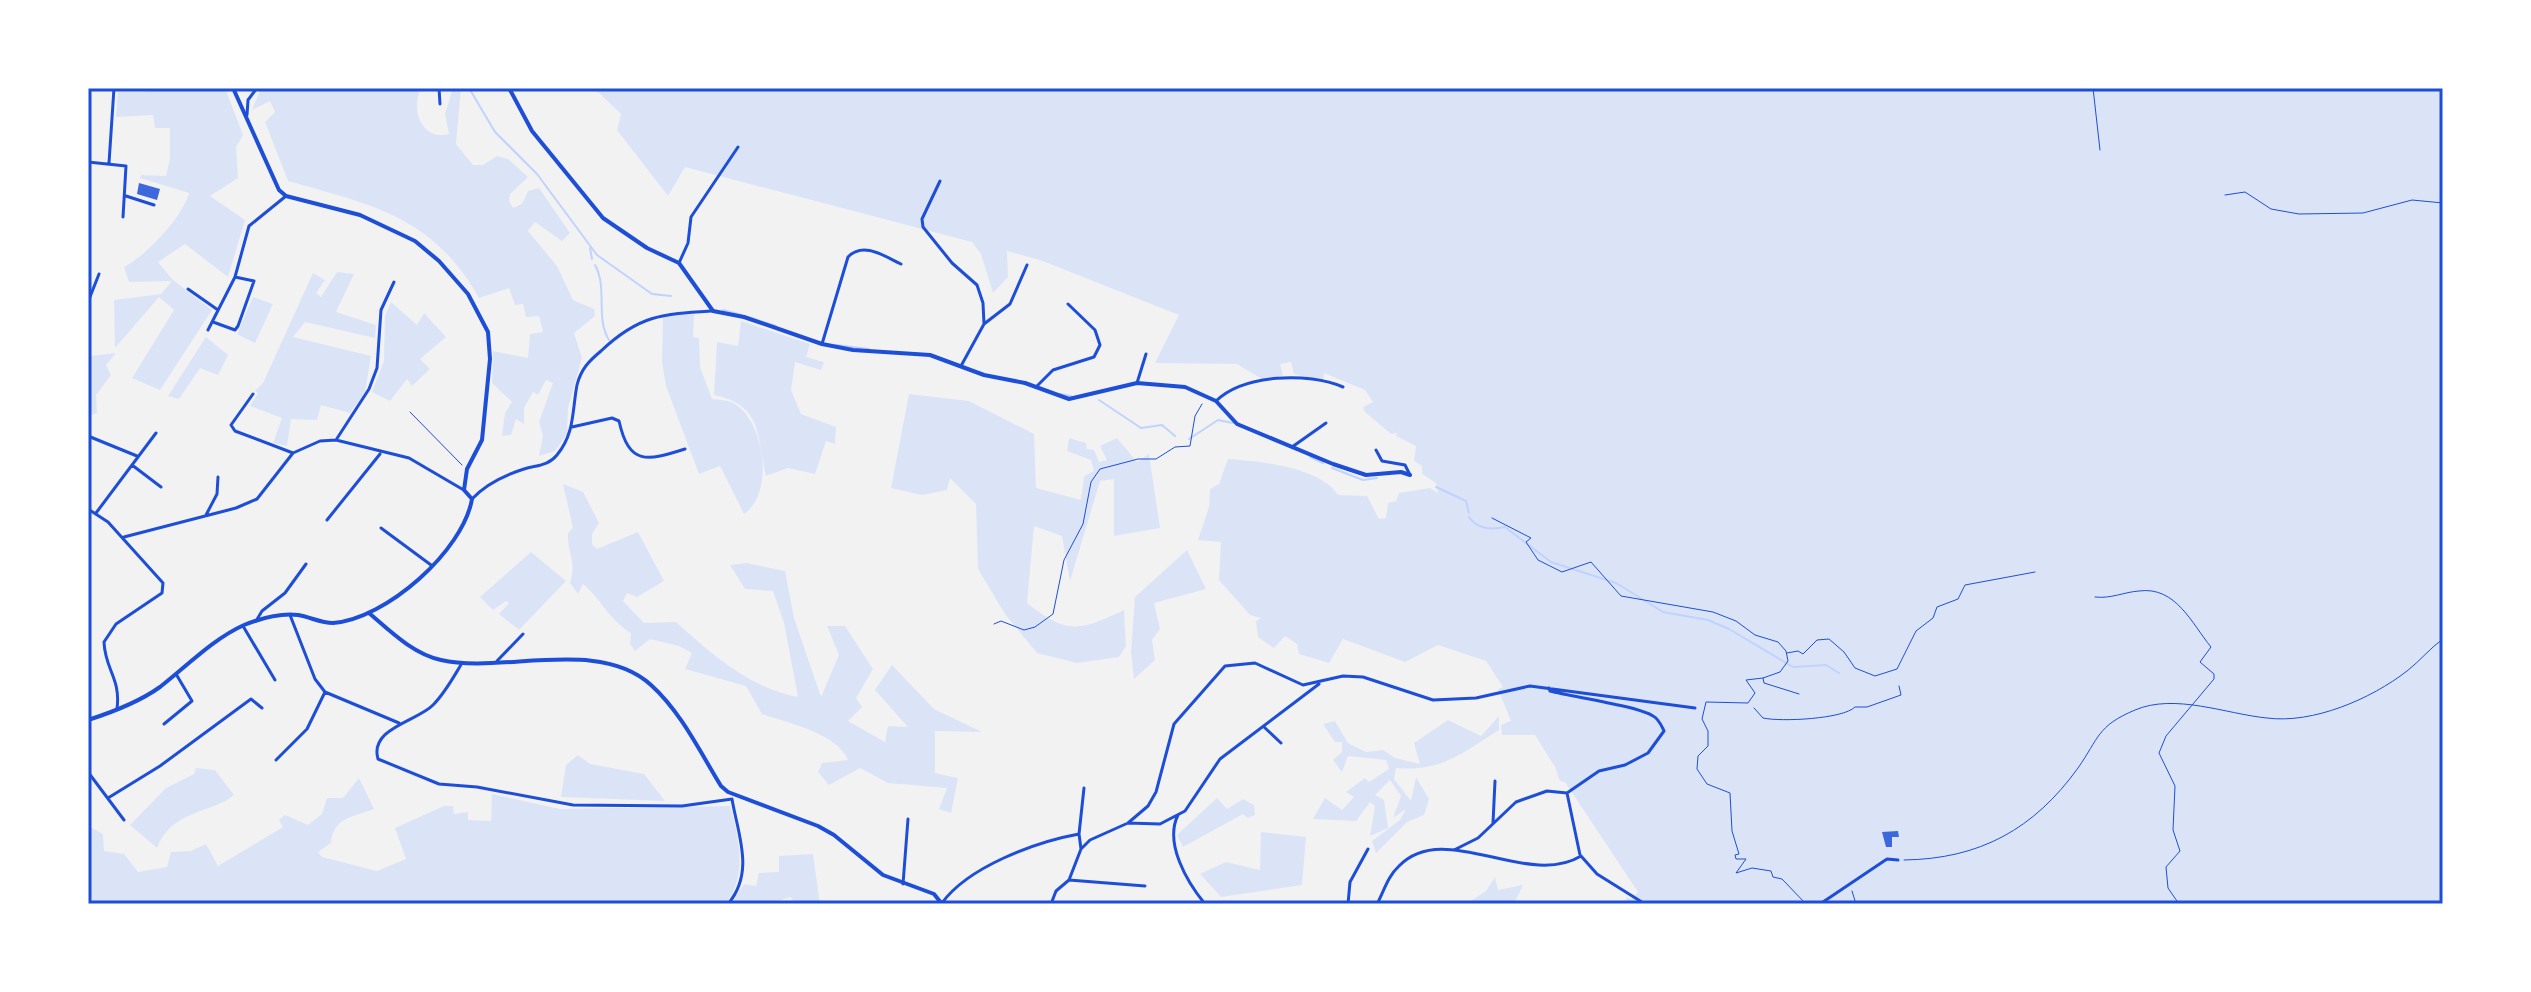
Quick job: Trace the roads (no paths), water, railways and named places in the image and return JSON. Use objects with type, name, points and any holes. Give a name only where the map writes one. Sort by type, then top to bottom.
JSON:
[{"type":"street","points":[[109,163],[114,88]]},
{"type":"street","points":[[233,88],[279,190],[286,196],[360,215],[415,241],[439,261],[468,294],[488,332],[490,359],[482,440],[467,469],[464,490]]},
{"type":"street","points":[[247,115],[248,100],[257,88]]},
{"type":"street","points":[[439,88],[440,104]]},
{"type":"street","points":[[509,88],[539,141],[603,218],[647,248],[679,263],[713,311]]},
{"type":"street","points":[[679,263],[688,243],[691,217],[738,147]]},
{"type":"street","points":[[88,162],[126,166],[123,217]]},
{"type":"street","points":[[940,181],[922,219],[923,227],[952,263],[977,285],[983,303],[984,324]]},
{"type":"street","points":[[126,196],[154,205]]},
{"type":"street","points":[[208,330],[235,277],[249,226],[286,196]]},
{"type":"street","points":[[822,344],[848,257],[855,249],[864,248],[901,264]]},
{"type":"street","points":[[961,366],[984,324],[1010,304],[1027,265]]},
{"type":"street","points":[[88,302],[99,274]]},
{"type":"street","points":[[212,322],[228,330],[235,330],[238,326],[254,281],[235,277]]},
{"type":"street","points":[[336,440],[369,389],[377,368],[381,310],[394,282]]},
{"type":"street","points":[[188,289],[218,310]]},
{"type":"street","points":[[1036,387],[1053,370],[1094,357],[1100,345],[1095,330],[1068,304]]},
{"type":"street","points":[[88,720],[147,696],[243,626],[290,615],[329,623],[369,613],[402,596],[463,526],[472,499],[482,488],[525,468],[551,461],[572,427],[577,384],[584,367],[625,328],[666,314],[713,311],[744,317],[822,344],[930,355],[1003,381],[1080,399],[1137,383],[1185,387],[1213,399],[1237,424],[1292,447],[1361,473],[1401,472],[1410,475]]},
{"type":"street","points":[[1137,383],[1146,354]]},
{"type":"street","points":[[1213,399],[1239,386],[1288,375],[1343,387]]},
{"type":"street","points":[[253,394],[231,425],[235,431],[293,453]]},
{"type":"street","points":[[572,427],[612,418],[619,421],[623,439],[633,454],[646,459],[685,449]]},
{"type":"street","points":[[1292,447],[1326,423]]},
{"type":"street","points":[[96,513],[156,433]]},
{"type":"street","points":[[88,436],[137,456]]},
{"type":"street","points":[[124,537],[257,499],[293,453],[320,441],[336,440],[380,454],[409,458],[464,490],[472,499]]},
{"type":"street","points":[[1376,450],[1382,461],[1405,465],[1410,475]]},
{"type":"street","points":[[327,520],[380,454]]},
{"type":"street","points":[[132,465],[161,487]]},
{"type":"street","points":[[206,515],[217,494],[218,477]]},
{"type":"street","points":[[88,509],[124,537],[158,575],[163,588],[141,610],[116,624],[104,642],[107,659],[118,683],[117,709]]},
{"type":"street","points":[[381,528],[431,565]]},
{"type":"street","points":[[256,621],[262,611],[285,593],[306,564]]},
{"type":"street","points":[[369,613],[417,650],[439,660],[462,663],[535,659],[599,664],[620,669],[650,684],[677,716],[721,786],[732,797],[818,826],[834,835],[883,875],[934,894],[942,904],[954,887],[1032,845],[1079,834]]},
{"type":"street","points":[[290,615],[315,679],[325,692],[400,723]]},
{"type":"street","points":[[243,626],[275,680]]},
{"type":"street","points":[[497,661],[523,634]]},
{"type":"street","points":[[462,663],[434,705],[400,723],[379,745],[377,758],[439,784],[477,787],[573,805],[682,806],[732,797]]},
{"type":"street","points":[[1081,849],[1101,833],[1128,823],[1148,806],[1156,792],[1174,724],[1225,666],[1255,663],[1303,685],[1343,676],[1363,677],[1391,684],[1419,698],[1476,698],[1530,686],[1695,708]]},
{"type":"street","points":[[164,724],[192,701],[176,674]]},
{"type":"street","points":[[1128,823],[1153,825],[1178,815],[1194,802],[1220,759],[1264,727],[1300,695],[1322,682]]},
{"type":"street","points":[[1454,850],[1478,838],[1516,802],[1547,791],[1567,793],[1599,771],[1625,765],[1648,753],[1664,731],[1653,715],[1638,709],[1575,699],[1550,691],[1548,687]]},
{"type":"street","points":[[276,760],[307,729],[325,692]]},
{"type":"street","points":[[108,798],[160,766],[251,699],[262,708]]},
{"type":"street","points":[[1264,727],[1281,743]]},
{"type":"street","points":[[88,772],[124,820]]},
{"type":"street","points":[[1493,823],[1495,781]]},
{"type":"street","points":[[1051,904],[1056,891],[1069,880],[1081,849],[1079,834],[1084,788]]},
{"type":"street","points":[[1567,793],[1581,856],[1597,874],[1645,904]]},
{"type":"street","points":[[728,904],[736,895],[746,866],[732,797]]},
{"type":"street","points":[[1178,815],[1172,828],[1173,841],[1188,879],[1205,904]]},
{"type":"street","points":[[903,884],[908,819]]},
{"type":"street","points":[[1348,904],[1350,882],[1368,849]]},
{"type":"street","points":[[1377,904],[1391,874],[1404,861],[1420,854],[1454,850],[1530,866],[1565,864],[1581,856]]},
{"type":"street","points":[[1820,904],[1887,859],[1898,860]]},
{"type":"street","points":[[1069,880],[1145,886]]},
{"type":"waterway","points":[[469,88],[495,132],[537,174],[597,255],[652,294],[671,296]]},
{"type":"waterway","points":[[590,248],[592,259]]},
{"type":"waterway","points":[[595,265],[601,283],[603,322],[609,340]]},
{"type":"waterway","points":[[723,310],[742,315]]},
{"type":"waterway","points":[[748,317],[776,326]]},
{"type":"waterway","points":[[836,345],[869,349]]},
{"type":"waterway","points":[[1060,394],[1071,396]]},
{"type":"waterway","points":[[1099,400],[1141,428],[1162,425],[1175,436]]},
{"type":"waterway","points":[[1189,439],[1218,420],[1233,423]]},
{"type":"waterway","points":[[1310,457],[1323,463]]},
{"type":"waterway","points":[[1332,468],[1363,480],[1377,478]]},
{"type":"waterway","points":[[1436,487],[1466,501],[1469,513]]},
{"type":"waterway","points":[[1469,517],[1485,528],[1505,527],[1551,562],[1616,583],[1663,612],[1708,620],[1729,629],[1793,667],[1826,665],[1839,673]]}]
